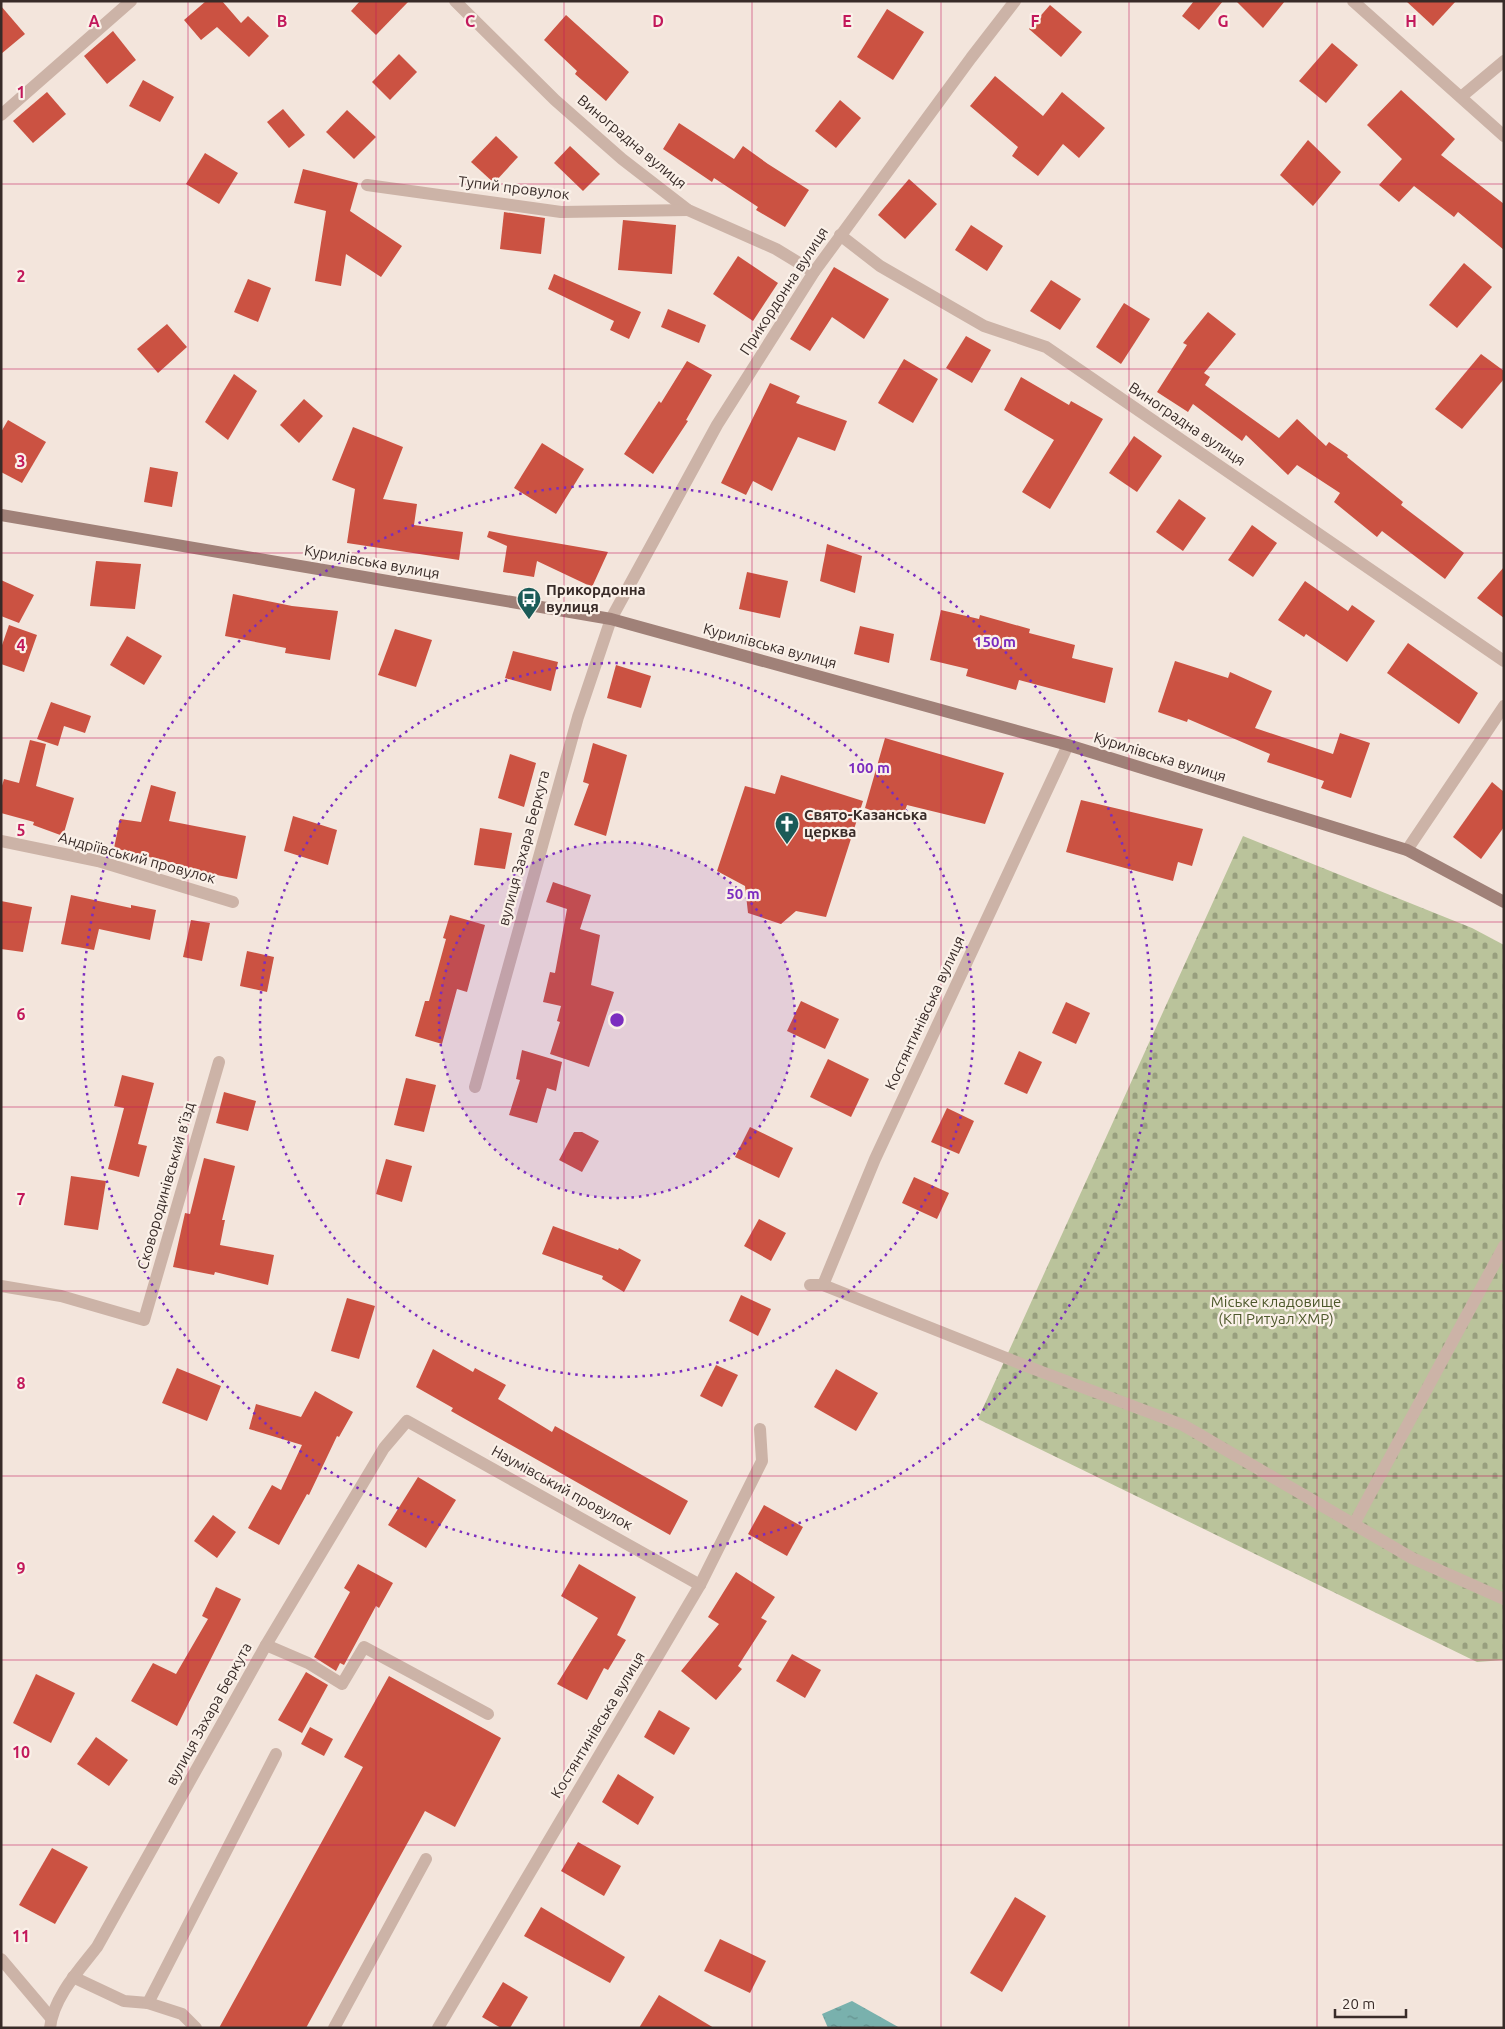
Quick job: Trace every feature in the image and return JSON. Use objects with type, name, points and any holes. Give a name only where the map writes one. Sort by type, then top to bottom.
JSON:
[{"type":"main road","name":"Курилівська вулиця","points":[[1,514],[611,620],[1068,746],[1407,850],[1504,902]]},
{"type":"street","points":[[1,115],[131,1]]},
{"type":"street","name":"Виноградна вулиця","points":[[455,1],[555,100],[622,159],[688,210],[776,249],[814,272]]},
{"type":"street","name":"Прикордонна вулиця","points":[[611,620],[717,425],[814,272],[1015,1]]},
{"type":"street","points":[[1353,1],[1504,136]]},
{"type":"street","points":[[1461,98],[1504,61]]},
{"type":"street","name":"Тупий провулок","points":[[367,185],[561,212],[688,210]]},
{"type":"street","name":"Виноградна вулиця","points":[[840,235],[880,266],[984,326],[1046,347],[1504,661]]},
{"type":"street","name":"вулиця Захара Беркута","points":[[475,1086],[578,716],[611,620]]},
{"type":"street","points":[[1407,850],[1504,706]]},
{"type":"street","name":"Костянтинівська вулиця","points":[[1068,746],[817,1285],[1183,1425],[1354,1524]]},
{"type":"street","name":"Андріївський провулок","points":[[1,841],[98,861],[234,902]]},
{"type":"street","name":"Сковородинівський в’їзд","points":[[1,1286],[61,1296],[144,1320],[219,1062]]},
{"type":"street","points":[[1504,1246],[1354,1524],[1412,1558],[1504,1599]]},
{"type":"street","name":"вулиця Захара Беркута","points":[[51,2023],[73,1977],[97,1947],[266,1645],[384,1448],[407,1421]]},
{"type":"street","name":"Наумівський провулок","points":[[407,1421],[700,1585]]},
{"type":"street","name":"Костянтинівська вулиця","points":[[438,2028],[700,1585],[762,1461],[760,1429]]},
{"type":"street","points":[[266,1645],[308,1663],[342,1684],[364,1647],[488,1714]]},
{"type":"street","points":[[148,2003],[276,1754]]},
{"type":"street","points":[[334,2028],[426,1859]]},
{"type":"street","points":[[1,1959],[51,2023]]},
{"type":"street","points":[[73,1977],[124,2001],[148,2003],[182,2014],[196,2028]]},
{"type":"green space","name":"Міське кладовище (КП Ритуал ХМР)","points":[[1243,836],[1472,928],[1504,945],[1504,1660],[1477,1662],[978,1419]]},
{"type":"water","points":[[852,2001],[900,2028],[828,2028],[822,2014]]},
{"type":"building","points":[[206,1],[222,1],[241,23],[248,16],[269,36],[249,57],[217,27],[201,40],[184,20]]},
{"type":"building","points":[[360,1],[409,1],[376,35],[351,11]]},
{"type":"building","points":[[1194,1],[1223,1],[1199,30],[1182,16]]},
{"type":"building","points":[[1236,1],[1285,1],[1263,28]]},
{"type":"building","points":[[1406,1],[1456,1],[1433,26]]},
{"type":"building","points":[[1050,5],[1082,32],[1061,57],[1029,29]]},
{"type":"building","points":[[1,6],[25,34],[1,54]]},
{"type":"building","points":[[887,9],[924,32],[893,80],[857,57]]},
{"type":"building","points":[[566,15],[629,72],[606,101],[575,74],[577,71],[544,40]]},
{"type":"building","points":[[113,31],[136,60],[107,84],[84,56]]},
{"type":"building","points":[[1332,43],[1358,65],[1326,103],[1299,81]]},
{"type":"building","points":[[399,54],[417,72],[390,100],[372,82]]},
{"type":"building","points":[[995,76],[1043,116],[1062,92],[1105,128],[1079,158],[1063,144],[1038,176],[1012,156],[1018,147],[970,106]]},
{"type":"building","points":[[143,80],[174,97],[160,122],[129,106]]},
{"type":"building","points":[[1401,90],[1455,139],[1441,155],[1504,204],[1504,250],[1458,212],[1454,217],[1414,186],[1399,202],[1379,185],[1402,159],[1367,125]]},
{"type":"building","points":[[47,92],[66,114],[33,143],[13,121]]},
{"type":"building","points":[[840,100],[861,118],[836,148],[815,131]]},
{"type":"building","points":[[283,109],[305,135],[289,148],[267,122]]},
{"type":"building","points":[[347,110],[376,137],[354,159],[326,132]]},
{"type":"building","points":[[679,123],[734,159],[743,146],[809,190],[785,227],[756,210],[758,207],[714,178],[712,182],[663,149]]},
{"type":"building","points":[[496,136],[518,157],[494,183],[471,162]]},
{"type":"building","points":[[1308,140],[1341,172],[1313,206],[1280,175]]},
{"type":"building","points":[[570,146],[600,174],[583,191],[554,163]]},
{"type":"building","points":[[205,153],[238,173],[219,204],[186,184]]},
{"type":"building","points":[[303,169],[358,183],[350,211],[402,246],[381,277],[346,254],[341,286],[315,281],[326,211],[294,203]]},
{"type":"building","points":[[909,179],[937,204],[905,239],[878,215]]},
{"type":"building","points":[[504,212],[545,218],[541,254],[500,249]]},
{"type":"building","points":[[623,220],[676,225],[672,274],[618,270]]},
{"type":"building","points":[[971,225],[1003,246],[987,271],[955,250]]},
{"type":"building","points":[[738,256],[778,283],[753,321],[713,294]]},
{"type":"building","points":[[1464,263],[1492,287],[1457,328],[1429,305]]},
{"type":"building","points":[[834,267],[889,299],[864,339],[832,317],[810,351],[790,339]]},
{"type":"building","points":[[554,274],[641,312],[629,339],[610,330],[614,321],[548,289]]},
{"type":"building","points":[[248,279],[271,288],[258,322],[234,312]]},
{"type":"building","points":[[1051,280],[1081,299],[1060,330],[1030,311]]},
{"type":"building","points":[[1124,303],[1150,319],[1121,364],[1096,347]]},
{"type":"building","points":[[668,309],[706,325],[699,343],[661,327]]},
{"type":"building","points":[[1208,312],[1236,334],[1204,373],[1210,377],[1205,385],[1279,438],[1297,419],[1326,446],[1329,442],[1348,455],[1347,457],[1403,502],[1401,505],[1464,553],[1445,579],[1382,531],[1377,537],[1334,502],[1340,493],[1297,465],[1288,475],[1246,435],[1242,441],[1193,404],[1188,412],[1157,392],[1187,345],[1183,343]]},
{"type":"building","points":[[167,324],[187,347],[158,373],[137,349]]},
{"type":"building","points":[[966,336],[991,350],[972,383],[946,368]]},
{"type":"building","points":[[1481,354],[1504,371],[1504,379],[1462,429],[1435,409]]},
{"type":"building","points":[[904,359],[938,379],[913,423],[878,403]]},
{"type":"building","points":[[687,361],[712,375],[686,420],[688,421],[653,474],[624,454],[659,401],[661,403]]},
{"type":"building","points":[[234,374],[257,391],[228,440],[205,422]]},
{"type":"building","points":[[1021,377],[1069,405],[1071,401],[1103,419],[1050,509],[1022,492],[1054,440],[1004,410]]},
{"type":"building","points":[[770,383],[800,396],[796,403],[847,421],[835,451],[798,437],[772,491],[753,481],[746,495],[721,483]]},
{"type":"building","points":[[304,399],[323,416],[299,443],[280,425]]},
{"type":"building","points":[[8,420],[46,442],[22,483],[1,472],[1,432]]},
{"type":"building","points":[[353,427],[403,447],[383,499],[417,504],[414,525],[463,532],[459,560],[347,543],[355,489],[332,480]]},
{"type":"building","points":[[1134,436],[1162,456],[1137,492],[1109,473]]},
{"type":"building","points":[[542,443],[584,469],[556,514],[514,488]]},
{"type":"building","points":[[150,467],[178,472],[172,507],[144,502]]},
{"type":"building","points":[[1179,499],[1206,518],[1183,551],[1156,532]]},
{"type":"building","points":[[1252,525],[1277,543],[1253,577],[1228,560]]},
{"type":"building","points":[[489,531],[608,552],[592,587],[537,561],[534,577],[503,572],[507,546],[487,537]]},
{"type":"building","points":[[827,544],[862,556],[855,593],[820,581]]},
{"type":"building","points":[[96,561],[141,564],[135,609],[90,606]]},
{"type":"building","points":[[1504,567],[1504,618],[1477,598]]},
{"type":"building","points":[[747,572],[788,581],[780,618],[739,609]]},
{"type":"building","points":[[1,580],[34,595],[19,623],[1,616]]},
{"type":"building","points":[[1305,581],[1348,611],[1352,605],[1375,621],[1347,662],[1306,634],[1304,637],[1278,620]]},
{"type":"building","points":[[233,594],[292,606],[338,611],[330,660],[285,653],[286,648],[225,636]]},
{"type":"building","points":[[941,610],[979,619],[980,615],[1030,629],[1029,633],[1075,645],[1072,658],[1113,668],[1105,703],[1019,680],[1016,690],[966,676],[968,669],[930,660]]},
{"type":"building","points":[[9,625],[37,635],[24,672],[1,664],[1,648]]},
{"type":"building","points":[[860,626],[894,634],[889,663],[854,654]]},
{"type":"building","points":[[395,629],[432,640],[416,687],[378,675]]},
{"type":"building","points":[[127,636],[162,656],[144,685],[110,665]]},
{"type":"building","points":[[1408,643],[1478,693],[1459,724],[1387,673]]},
{"type":"building","points":[[513,651],[558,662],[551,691],[505,678]]},
{"type":"building","points":[[1175,661],[1228,678],[1230,672],[1272,691],[1255,728],[1333,754],[1340,733],[1370,743],[1351,798],[1321,788],[1324,781],[1267,762],[1270,754],[1188,719],[1187,722],[1158,712]]},
{"type":"building","points":[[616,665],[651,676],[641,708],[607,698]]},
{"type":"building","points":[[51,702],[91,716],[85,733],[64,726],[58,746],[37,739]]},
{"type":"building","points":[[885,738],[1004,773],[985,824],[907,805],[901,822],[865,808]]},
{"type":"building","points":[[30,740],[46,744],[36,786],[74,798],[63,836],[33,825],[34,822],[1,813],[1,789],[4,779],[19,783]]},
{"type":"building","points":[[593,743],[627,755],[606,836],[574,825],[589,784],[583,782]]},
{"type":"building","points":[[510,754],[536,763],[524,807],[498,798]]},
{"type":"building","name":"Свято-Казанська церква","points":[[781,775],[863,801],[826,917],[796,911],[781,924],[748,913],[745,886],[717,871],[745,786],[775,794]]},
{"type":"building","points":[[1492,782],[1504,792],[1504,827],[1481,859],[1453,837]]},
{"type":"building","points":[[151,785],[176,792],[169,821],[246,836],[237,879],[187,869],[188,867],[114,848],[120,819],[141,822]]},
{"type":"building","points":[[1081,800],[1203,829],[1192,866],[1178,862],[1173,881],[1066,852]]},
{"type":"building","points":[[293,816],[337,830],[328,865],[284,851]]},
{"type":"building","points":[[480,828],[512,833],[505,869],[474,865]]},
{"type":"building","points":[[553,882],[591,895],[580,929],[600,935],[591,985],[614,992],[589,1067],[550,1054],[560,1022],[557,1021],[561,1006],[543,1002],[550,972],[555,973],[567,909],[546,902]]},
{"type":"building","points":[[71,895],[131,908],[131,905],[156,910],[150,940],[99,929],[94,950],[61,944]]},
{"type":"building","points":[[1,901],[32,907],[23,952],[1,949]]},
{"type":"building","points":[[450,915],[485,925],[467,992],[457,989],[442,1044],[415,1036],[425,1001],[429,1001],[446,939],[443,938]]},
{"type":"building","points":[[191,920],[210,923],[202,961],[183,957]]},
{"type":"building","points":[[247,951],[274,957],[267,992],[240,986]]},
{"type":"building","points":[[801,1001],[839,1019],[825,1049],[787,1031]]},
{"type":"building","points":[[1066,1002],[1090,1013],[1076,1044],[1052,1033]]},
{"type":"building","points":[[522,1050],[562,1062],[556,1091],[547,1088],[537,1123],[509,1115],[520,1080],[516,1079]]},
{"type":"building","points":[[1019,1051],[1042,1062],[1027,1094],[1004,1084]]},
{"type":"building","points":[[828,1059],[869,1079],[851,1117],[810,1097]]},
{"type":"building","points":[[122,1075],[154,1083],[138,1144],[147,1146],[139,1177],[108,1169],[124,1108],[114,1106]]},
{"type":"building","points":[[406,1078],[436,1085],[424,1132],[394,1125]]},
{"type":"building","points":[[224,1092],[256,1101],[248,1131],[216,1123]]},
{"type":"building","points":[[947,1108],[974,1121],[959,1154],[931,1142]]},
{"type":"building","points":[[750,1127],[793,1148],[779,1178],[735,1157]]},
{"type":"building","points":[[574,1132],[582,1132],[599,1141],[582,1172],[559,1160]]},
{"type":"building","points":[[204,1158],[235,1166],[222,1220],[225,1220],[220,1245],[274,1255],[268,1285],[215,1272],[214,1275],[173,1267],[185,1213],[190,1214]]},
{"type":"building","points":[[386,1159],[412,1166],[402,1202],[376,1194]]},
{"type":"building","points":[[71,1176],[106,1181],[98,1230],[64,1225]]},
{"type":"building","points":[[914,1177],[949,1193],[937,1219],[902,1203]]},
{"type":"building","points":[[759,1219],[786,1233],[771,1261],[744,1246]]},
{"type":"building","points":[[553,1226],[618,1250],[619,1248],[641,1260],[624,1292],[602,1279],[603,1276],[542,1254]]},
{"type":"building","points":[[741,1295],[771,1309],[758,1336],[729,1321]]},
{"type":"building","points":[[347,1298],[375,1306],[359,1359],[331,1351]]},
{"type":"building","points":[[433,1349],[473,1372],[475,1368],[506,1385],[498,1399],[552,1432],[555,1426],[688,1501],[670,1535],[451,1411],[453,1408],[416,1387]]},
{"type":"building","points":[[716,1365],[738,1375],[722,1407],[700,1396]]},
{"type":"building","points":[[177,1368],[221,1386],[207,1421],[162,1403]]},
{"type":"building","points":[[836,1369],[878,1393],[856,1431],[814,1407]]},
{"type":"building","points":[[315,1391],[353,1412],[339,1437],[337,1436],[309,1495],[307,1494],[279,1545],[248,1528],[272,1485],[281,1490],[302,1445],[249,1429],[256,1404],[301,1417]]},
{"type":"building","points":[[418,1477],[456,1500],[426,1548],[388,1525]]},
{"type":"building","points":[[764,1505],[803,1527],[787,1556],[748,1534]]},
{"type":"building","points":[[213,1515],[236,1532],[217,1558],[194,1541]]},
{"type":"building","points":[[358,1564],[393,1583],[379,1608],[376,1606],[344,1665],[340,1663],[336,1671],[314,1657],[350,1592],[344,1588]]},
{"type":"building","points":[[579,1564],[636,1597],[617,1635],[626,1640],[608,1670],[604,1668],[587,1700],[557,1684],[598,1618],[561,1596]]},
{"type":"building","points":[[736,1572],[775,1597],[761,1618],[767,1621],[738,1666],[742,1669],[716,1700],[681,1671],[719,1624],[708,1617]]},
{"type":"building","points":[[216,1587],[241,1599],[177,1726],[131,1701],[153,1663],[176,1674],[208,1619],[202,1616]]},
{"type":"building","points":[[792,1654],[821,1670],[805,1698],[776,1681]]},
{"type":"building","points":[[306,1672],[328,1685],[302,1733],[278,1720]]},
{"type":"building","points":[[36,1674],[75,1693],[51,1743],[13,1723]]},
{"type":"building","points":[[389,1676],[501,1738],[455,1827],[425,1811],[306,2028],[219,2028],[363,1767],[344,1757]]},
{"type":"building","points":[[659,1710],[690,1728],[674,1755],[644,1737]]},
{"type":"building","points":[[310,1727],[333,1739],[324,1756],[301,1744]]},
{"type":"building","points":[[96,1737],[128,1760],[109,1786],[77,1764]]},
{"type":"building","points":[[618,1774],[654,1797],[638,1825],[602,1802]]},
{"type":"building","points":[[578,1842],[621,1866],[604,1896],[561,1871]]},
{"type":"building","points":[[52,1848],[88,1867],[55,1924],[19,1905]]},
{"type":"building","points":[[1015,1897],[1046,1916],[1002,1992],[970,1973]]},
{"type":"building","points":[[541,1907],[625,1957],[610,1983],[524,1936]]},
{"type":"building","points":[[720,1939],[766,1961],[750,1993],[704,1971]]},
{"type":"building","points":[[503,1982],[528,1997],[510,2028],[501,2028],[482,2017]]},
{"type":"building","points":[[659,1995],[714,2028],[639,2028]]},
{"type":"place","name":"Прикордонна вулиця","points":[[529,620]]},
{"type":"place","name":"Свято-Казанська церква","points":[[787,845]]}]
